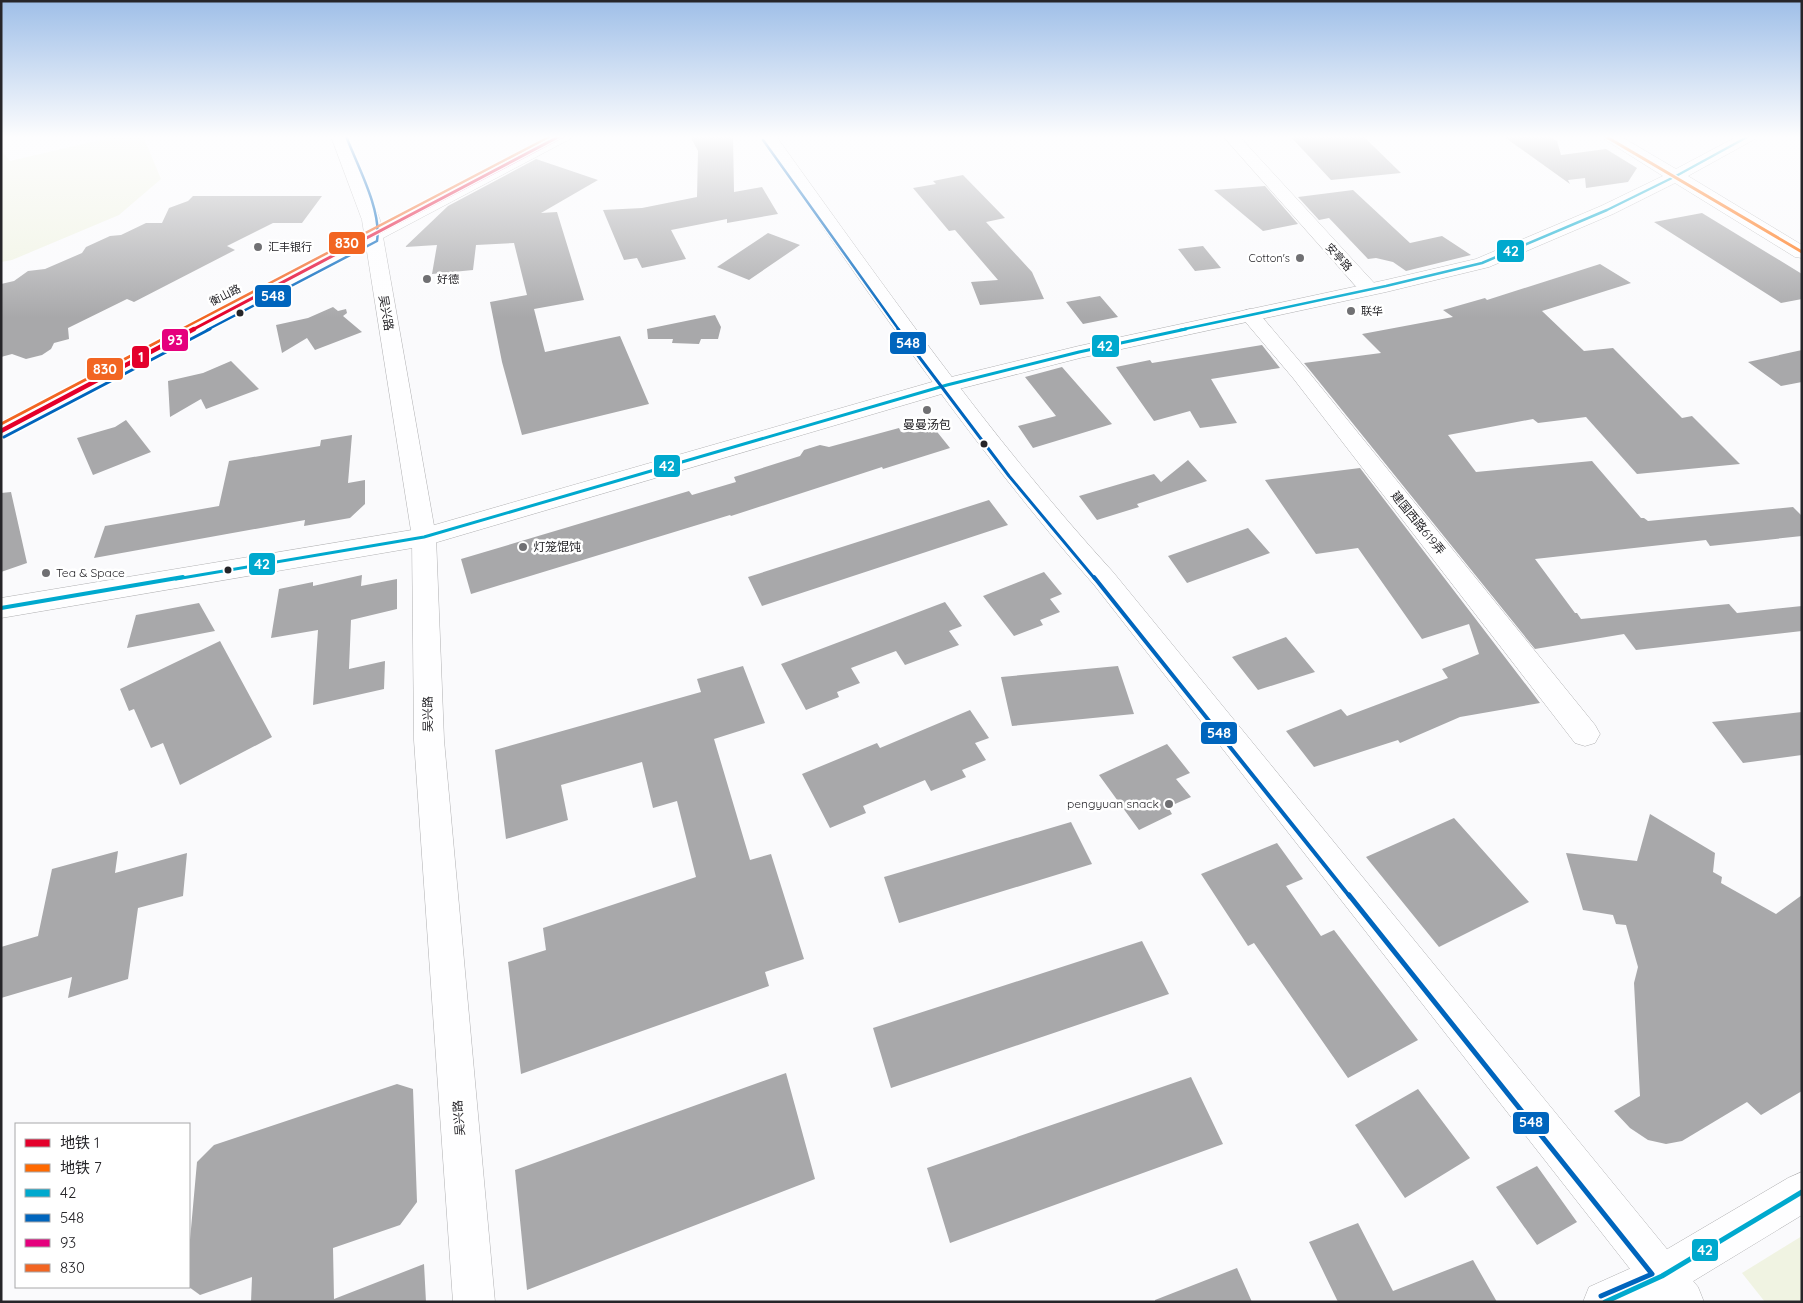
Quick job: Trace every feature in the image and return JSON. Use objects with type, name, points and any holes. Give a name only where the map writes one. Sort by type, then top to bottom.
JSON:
[{"type":"street","name":"吴兴路","points":[[361,197],[372,228],[424,537],[429,740],[474,1302]]},
{"type":"street","name":"衡山路","points":[[1,431],[372,228],[425,197]]},
{"type":"street","name":"衡山路","points":[[1,411],[437,197]]},
{"type":"street","points":[[812,197],[993,448],[1065,538],[1104,579],[1673,1289]]},
{"type":"street","name":"安亭路","points":[[1286,197],[1368,288]]},
{"type":"street","points":[[1,608],[424,537],[947,386],[1079,352],[1482,262],[1607,210],[1634,197]]},
{"type":"street","points":[[1710,197],[1802,253]]},
{"type":"street","name":"建国西路619弄","points":[[1250,315],[1300,374],[1585,734]]},
{"type":"street","points":[[1604,1302],[1673,1289],[1802,1192]]},
{"type":"green space","points":[[1,197],[140,197],[119,215],[12,260],[1,262]]},
{"type":"green space","points":[[1802,1236],[1802,1302],[1765,1302],[1742,1273]]},
{"type":"building","points":[[192,197],[321,197],[302,223],[273,223],[227,246],[235,250],[134,302],[127,299],[68,328],[69,339],[54,343],[51,349],[42,355],[26,359],[12,354],[1,357],[1,284],[14,281],[28,271],[45,269],[82,253],[86,247],[110,236],[121,235],[146,223],[162,223],[169,208],[188,201]]},
{"type":"building","points":[[465,197],[569,197],[541,213],[557,212],[584,300],[534,309],[545,352],[620,336],[649,404],[522,435],[502,362],[490,302],[527,295],[514,243],[476,245],[473,270],[432,274],[437,245],[405,247],[448,206]]},
{"type":"building","points":[[697,197],[768,197],[778,214],[727,223],[727,219],[671,230],[686,259],[642,268],[637,258],[624,260],[603,210],[642,208]]},
{"type":"building","points":[[920,197],[984,197],[1005,218],[986,222],[1032,272],[1044,299],[980,305],[971,282],[998,280],[955,230],[949,231]]},
{"type":"building","points":[[1222,197],[1274,197],[1298,224],[1263,231]]},
{"type":"building","points":[[1298,197],[1360,197],[1410,243],[1442,236],[1471,255],[1406,271],[1393,262],[1376,258],[1368,259],[1329,218],[1319,220]]},
{"type":"building","points":[[1702,213],[1802,274],[1802,299],[1781,303],[1654,222]]},
{"type":"building","points":[[768,233],[800,245],[749,280],[717,267]]},
{"type":"building","points":[[1203,246],[1221,268],[1195,271],[1178,249]]},
{"type":"building","points":[[1600,264],[1631,283],[1542,311],[1584,351],[1613,348],[1682,418],[1692,416],[1740,464],[1637,474],[1586,417],[1538,423],[1533,419],[1448,435],[1476,472],[1592,461],[1641,518],[1648,521],[1793,507],[1802,516],[1802,536],[1710,546],[1706,540],[1535,559],[1581,619],[1729,604],[1737,613],[1802,606],[1802,631],[1636,650],[1624,634],[1535,649],[1304,363],[1381,353],[1362,334],[1453,317],[1443,310],[1485,298],[1487,300]]},
{"type":"building","points":[[1100,296],[1118,317],[1083,324],[1066,302]]},
{"type":"building","points":[[333,307],[338,311],[346,309],[347,313],[343,316],[362,332],[315,350],[307,338],[282,353],[276,325],[308,318]]},
{"type":"building","points":[[715,315],[721,327],[718,339],[701,339],[699,344],[672,343],[673,339],[648,339],[647,329]]},
{"type":"building","points":[[1262,345],[1280,368],[1211,379],[1237,423],[1200,428],[1190,411],[1154,421],[1116,367],[1150,360],[1152,363]]},
{"type":"building","points":[[1802,350],[1802,382],[1781,386],[1748,362]]},
{"type":"building","points":[[231,361],[259,389],[206,409],[201,399],[170,417],[168,381],[203,373]]},
{"type":"building","points":[[1062,367],[1112,424],[1033,448],[1018,426],[1056,416],[1025,377]]},
{"type":"building","points":[[126,420],[151,452],[93,475],[77,438],[115,427]]},
{"type":"building","points":[[930,423],[950,448],[883,469],[882,467],[731,516],[471,594],[461,559],[689,491],[692,495],[736,482],[734,477],[800,456],[804,450],[820,445],[829,447],[899,428],[901,432]]},
{"type":"building","points":[[352,435],[348,483],[365,480],[365,504],[350,518],[304,526],[305,520],[94,558],[105,526],[219,506],[229,461],[320,446],[321,440]]},
{"type":"building","points":[[1188,460],[1207,481],[1137,504],[1139,507],[1097,520],[1079,496],[1154,474],[1161,482]]},
{"type":"building","points":[[1360,468],[1540,703],[1460,717],[1400,743],[1398,740],[1314,767],[1286,731],[1341,709],[1347,716],[1448,678],[1442,669],[1479,654],[1469,624],[1422,639],[1358,548],[1316,554],[1265,480]]},
{"type":"building","points":[[11,492],[27,563],[1,572],[1,493]]},
{"type":"building","points":[[989,500],[1008,525],[762,606],[748,577]]},
{"type":"building","points":[[1248,528],[1270,553],[1187,583],[1168,556]]},
{"type":"building","points":[[1044,572],[1062,594],[1050,599],[1060,612],[1040,620],[1043,625],[1014,636],[983,596]]},
{"type":"building","points":[[362,575],[361,586],[397,579],[397,609],[351,620],[349,669],[385,661],[384,689],[313,705],[318,630],[271,638],[279,589],[313,582],[313,586]]},
{"type":"building","points":[[945,602],[962,626],[949,631],[959,645],[905,665],[896,651],[851,668],[860,683],[837,692],[839,697],[806,710],[781,664]]},
{"type":"building","points":[[199,603],[215,631],[127,648],[136,615]]},
{"type":"building","points":[[1286,637],[1315,672],[1258,690],[1232,657]]},
{"type":"building","points":[[220,641],[272,737],[180,785],[163,743],[151,748],[134,709],[129,711],[120,689]]},
{"type":"building","points":[[743,666],[765,723],[714,739],[750,860],[771,854],[804,959],[765,972],[769,986],[521,1074],[508,962],[546,950],[543,928],[696,877],[677,801],[653,808],[642,762],[561,785],[568,820],[506,839],[495,750],[701,692],[697,679]]},
{"type":"building","points":[[1118,666],[1134,714],[1012,726],[1001,677]]},
{"type":"building","points":[[970,710],[989,738],[975,743],[986,760],[962,770],[966,777],[931,791],[925,780],[863,806],[866,813],[830,828],[802,774],[877,743],[880,748]]},
{"type":"building","points":[[1802,712],[1802,755],[1743,763],[1712,722]]},
{"type":"building","points":[[1167,744],[1190,773],[1176,779],[1191,797],[1168,807],[1172,814],[1139,830],[1099,775]]},
{"type":"building","points":[[1650,814],[1715,853],[1713,872],[1722,877],[1721,883],[1776,914],[1802,895],[1802,1091],[1761,1115],[1747,1102],[1682,1141],[1666,1144],[1648,1140],[1630,1128],[1614,1111],[1640,1096],[1634,983],[1638,967],[1626,925],[1616,924],[1613,915],[1583,910],[1566,853],[1637,861]]},
{"type":"building","points":[[1454,818],[1529,902],[1439,947],[1366,857]]},
{"type":"building","points":[[1071,822],[1092,864],[899,923],[884,877]]},
{"type":"building","points":[[1277,843],[1303,879],[1286,886],[1321,936],[1334,930],[1418,1040],[1348,1078],[1254,943],[1248,946],[1201,874]]},
{"type":"building","points":[[118,851],[115,873],[187,853],[183,896],[138,908],[128,979],[68,998],[72,977],[1,998],[1,947],[38,936],[52,869]]},
{"type":"building","points":[[1142,941],[1169,994],[891,1088],[873,1028]]},
{"type":"building","points":[[786,1073],[815,1179],[527,1290],[515,1170]]},
{"type":"building","points":[[1191,1077],[1223,1144],[950,1243],[927,1168]]},
{"type":"building","points":[[397,1084],[413,1089],[417,1202],[400,1225],[333,1248],[334,1299],[424,1264],[426,1302],[251,1302],[252,1277],[200,1295],[190,1288],[190,1240],[197,1162],[214,1145]]},
{"type":"building","points":[[1418,1089],[1470,1158],[1405,1198],[1355,1125]]},
{"type":"building","points":[[1537,1166],[1577,1222],[1537,1245],[1496,1187]]},
{"type":"building","points":[[1358,1223],[1393,1291],[1473,1260],[1497,1302],[1338,1302],[1309,1242]]},
{"type":"building","points":[[1237,1268],[1252,1302],[1155,1302],[1155,1300]]},
{"type":"metro line","name":"1","points":[[1,431],[445,197]]},
{"type":"metro line","name":"7","points":[[1708,197],[1802,252]]},
{"type":"transit line","name":"548","points":[[4,437],[377,241],[376,221],[369,197]]},
{"type":"transit line","name":"830","points":[[1,424],[435,197]]},
{"type":"transit line","name":"93","points":[[1,431],[448,197]]},
{"type":"transit line","name":"548","points":[[803,197],[925,366],[1009,476],[1099,583],[1652,1274],[1601,1296]]},
{"type":"transit line","name":"42","points":[[1,608],[424,537],[947,385],[1079,352],[1386,286],[1482,263],[1634,197]]},
{"type":"transit line","name":"42","points":[[1605,1302],[1662,1276],[1802,1192]]},
{"type":"place","name":"汇丰银行","points":[[258,247]]},
{"type":"place","name":"Cotton's","points":[[1300,258]]},
{"type":"place","name":"好德","points":[[427,279]]},
{"type":"place","name":"联华","points":[[1351,311]]},
{"type":"place","name":"曼曼汤包","points":[[927,410]]},
{"type":"place","name":"灯笼馄饨","points":[[523,547]]},
{"type":"place","name":"Tea & Space","points":[[46,573]]},
{"type":"place","name":"pengyuan snack","points":[[1169,804]]}]
